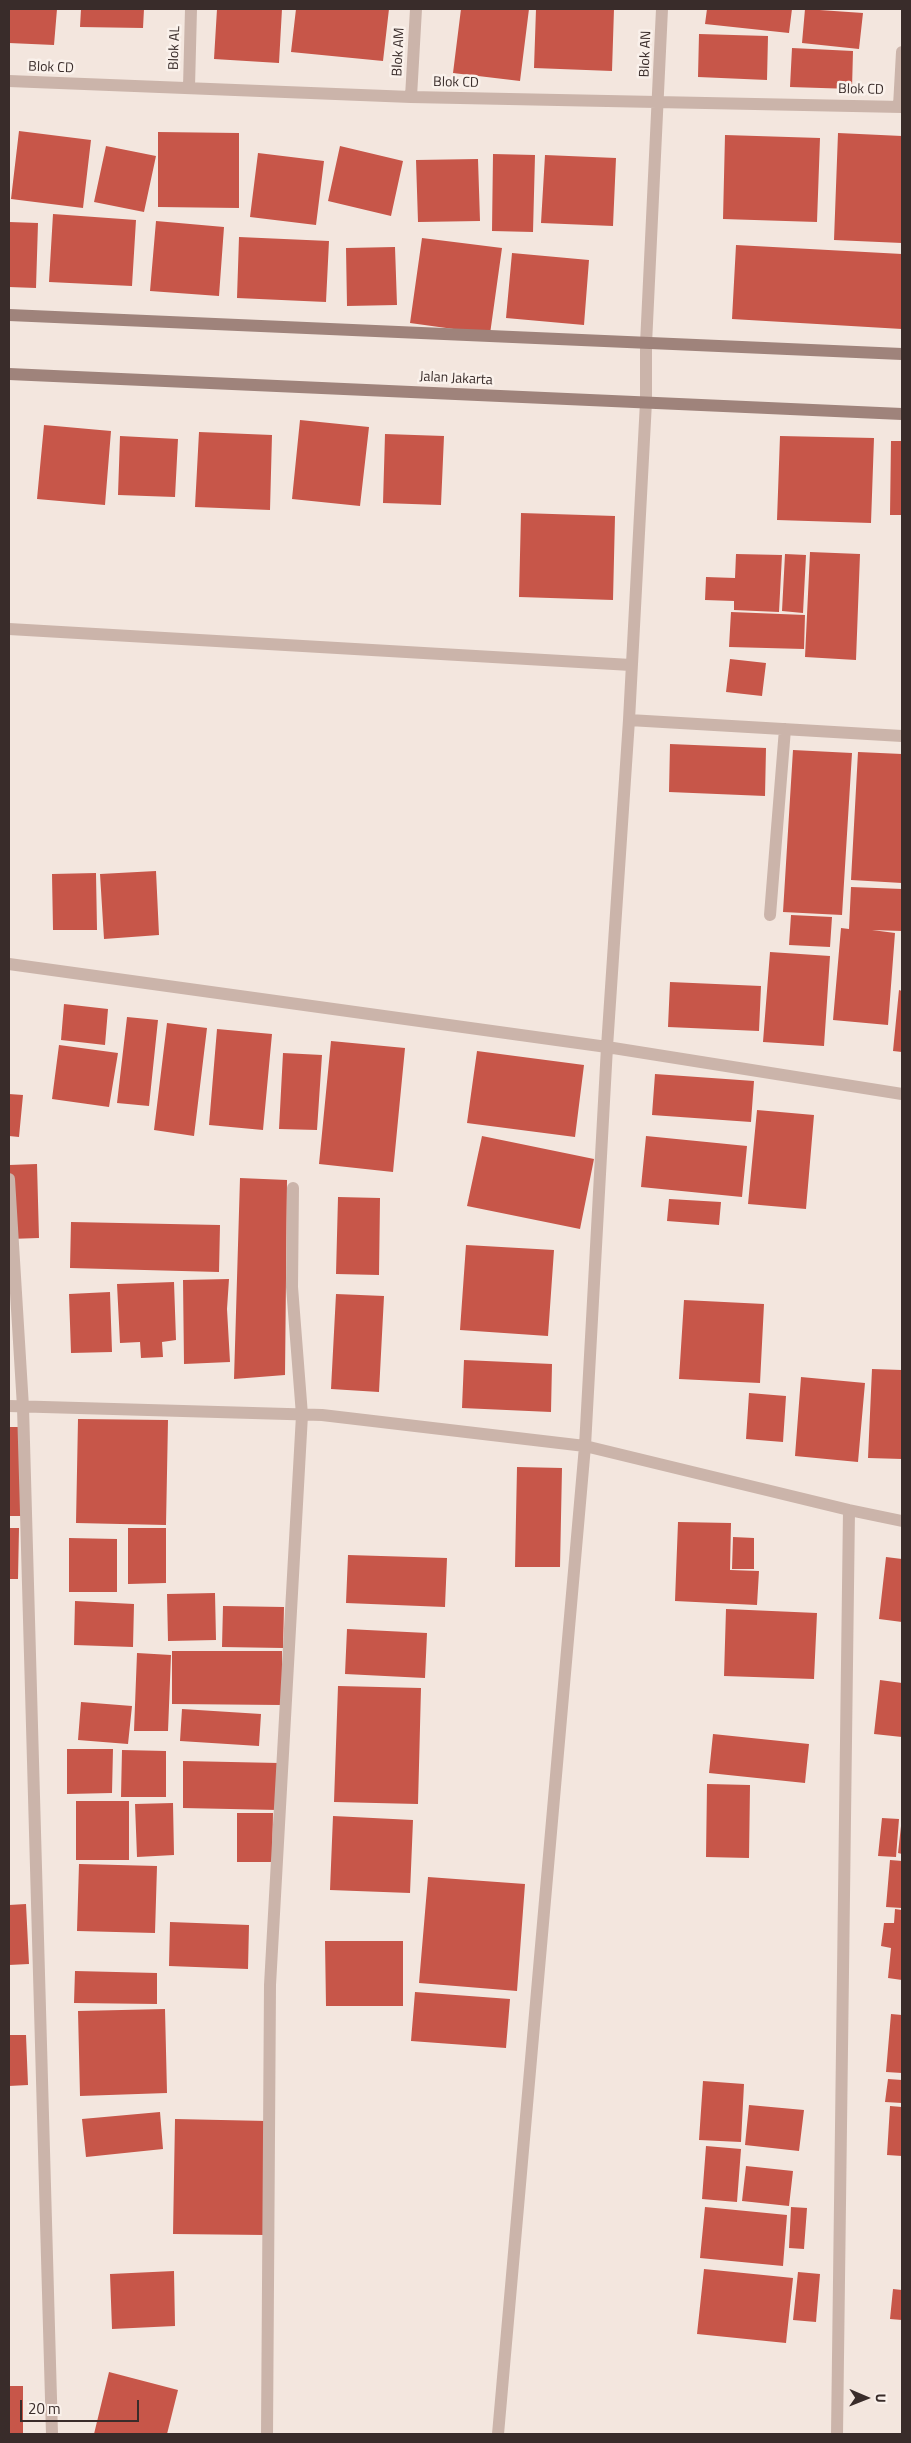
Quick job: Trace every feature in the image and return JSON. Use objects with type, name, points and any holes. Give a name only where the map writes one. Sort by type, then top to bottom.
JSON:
[{"type":"main road","points":[[9,315],[902,354]]},
{"type":"main road","name":"Jalan Jakarta","points":[[9,374],[902,414]]},
{"type":"street","name":"Blok AL","points":[[189,88],[191,9]]},
{"type":"street","name":"Blok AM","points":[[411,97],[416,9]]},
{"type":"street","name":"Blok AN","points":[[498,2434],[585,1446],[607,1047],[629,720],[646,402],[646,344],[662,9]]},
{"type":"street","points":[[901,107],[902,52]]},
{"type":"street","name":"Blok CD","points":[[9,81],[411,97],[659,100],[901,107]]},
{"type":"street","points":[[9,629],[631,665]]},
{"type":"street","points":[[629,720],[902,736]]},
{"type":"street","points":[[770,915],[785,729]]},
{"type":"street","points":[[9,964],[607,1047],[902,1094]]},
{"type":"street","points":[[9,1179],[23,1407],[52,2434]]},
{"type":"street","points":[[267,2434],[270,1985],[302,1415],[292,1287],[293,1188]]},
{"type":"street","points":[[9,1406],[302,1415],[585,1446],[902,1521]]},
{"type":"street","points":[[837,2434],[849,1510]]},
{"type":"building","points":[[9,9],[57,9],[54,45],[9,43]]},
{"type":"building","points":[[81,9],[144,9],[143,28],[80,27]]},
{"type":"building","points":[[217,9],[282,9],[279,63],[214,59]]},
{"type":"building","points":[[296,9],[389,9],[383,61],[291,52]]},
{"type":"building","points":[[461,9],[529,9],[520,81],[453,73]]},
{"type":"building","points":[[536,9],[614,9],[612,71],[534,68]]},
{"type":"building","points":[[707,9],[792,9],[789,33],[705,24]]},
{"type":"building","points":[[805,9],[863,13],[859,49],[802,43]]},
{"type":"building","points":[[699,34],[768,36],[767,80],[698,77]]},
{"type":"building","points":[[792,48],[853,51],[852,89],[790,87]]},
{"type":"building","points":[[19,131],[91,140],[83,208],[11,199]]},
{"type":"building","points":[[158,132],[239,133],[239,208],[158,207]]},
{"type":"building","points":[[838,133],[902,136],[902,243],[834,240]]},
{"type":"building","points":[[725,135],[820,138],[817,222],[723,219]]},
{"type":"building","points":[[106,146],[156,156],[144,212],[94,202]]},
{"type":"building","points":[[340,146],[403,161],[391,216],[328,201]]},
{"type":"building","points":[[258,153],[324,161],[316,225],[250,217]]},
{"type":"building","points":[[493,154],[535,155],[533,232],[492,231]]},
{"type":"building","points":[[545,155],[616,158],[613,226],[541,223]]},
{"type":"building","points":[[478,159],[480,221],[418,222],[416,160]]},
{"type":"building","points":[[53,214],[136,220],[132,286],[49,282]]},
{"type":"building","points":[[156,221],[224,227],[219,296],[150,291]]},
{"type":"building","points":[[9,222],[38,223],[36,288],[9,287]]},
{"type":"building","points":[[239,237],[329,241],[326,302],[237,298]]},
{"type":"building","points":[[422,238],[502,248],[490,334],[410,323]]},
{"type":"building","points":[[736,245],[902,254],[902,329],[732,319]]},
{"type":"building","points":[[395,247],[397,305],[347,306],[346,248]]},
{"type":"building","points":[[512,253],[589,260],[584,325],[506,318]]},
{"type":"building","points":[[300,420],[369,427],[360,506],[292,499]]},
{"type":"building","points":[[44,425],[111,431],[105,505],[37,499]]},
{"type":"building","points":[[199,432],[272,435],[270,510],[195,507]]},
{"type":"building","points":[[385,434],[444,436],[441,505],[383,503]]},
{"type":"building","points":[[120,436],[178,439],[175,497],[118,495]]},
{"type":"building","points":[[780,436],[874,438],[871,523],[777,520]]},
{"type":"building","points":[[891,441],[902,441],[902,515],[890,515]]},
{"type":"building","points":[[521,513],[615,516],[613,600],[519,597]]},
{"type":"building","points":[[810,552],[860,554],[856,660],[805,657]]},
{"type":"building","points":[[736,554],[782,555],[779,612],[734,610],[734,601],[705,600],[706,577],[735,578]]},
{"type":"building","points":[[785,554],[806,555],[803,613],[782,611]]},
{"type":"building","points":[[731,612],[805,615],[804,649],[729,647]]},
{"type":"building","points":[[730,659],[766,663],[762,696],[726,692]]},
{"type":"building","points":[[670,744],[766,748],[765,796],[669,792]]},
{"type":"building","points":[[793,750],[852,753],[842,915],[783,912]]},
{"type":"building","points":[[858,752],[902,754],[902,883],[851,880]]},
{"type":"building","points":[[156,871],[159,935],[104,939],[100,874]]},
{"type":"building","points":[[96,873],[97,930],[53,930],[52,874]]},
{"type":"building","points":[[851,887],[902,889],[902,931],[872,930],[895,933],[888,1025],[833,1020],[841,928],[849,929]]},
{"type":"building","points":[[791,915],[832,917],[830,947],[789,945]]},
{"type":"building","points":[[770,952],[830,956],[824,1046],[763,1042]]},
{"type":"building","points":[[670,982],[761,986],[759,1031],[668,1027]]},
{"type":"building","points":[[899,990],[902,991],[902,1052],[893,1051]]},
{"type":"building","points":[[64,1004],[108,1009],[105,1045],[61,1040]]},
{"type":"building","points":[[127,1017],[158,1020],[149,1106],[117,1103]]},
{"type":"building","points":[[167,1023],[207,1028],[194,1136],[154,1130]]},
{"type":"building","points":[[217,1029],[272,1034],[263,1130],[209,1125]]},
{"type":"building","points":[[331,1041],[405,1048],[393,1172],[319,1164]]},
{"type":"building","points":[[59,1045],[118,1053],[109,1107],[52,1099]]},
{"type":"building","points":[[477,1051],[584,1065],[575,1137],[467,1123]]},
{"type":"building","points":[[283,1053],[322,1055],[317,1130],[279,1129]]},
{"type":"building","points":[[655,1074],[754,1081],[751,1122],[652,1115]]},
{"type":"building","points":[[9,1094],[23,1095],[19,1137],[9,1136]]},
{"type":"building","points":[[757,1110],[814,1115],[806,1209],[748,1204]]},
{"type":"building","points":[[482,1136],[594,1159],[580,1229],[467,1206]]},
{"type":"building","points":[[646,1136],[747,1146],[742,1197],[641,1187]]},
{"type":"building","points":[[37,1164],[39,1238],[9,1239],[9,1165]]},
{"type":"building","points":[[240,1178],[287,1180],[285,1375],[234,1379]]},
{"type":"building","points":[[338,1197],[380,1198],[379,1275],[336,1274]]},
{"type":"building","points":[[669,1199],[721,1202],[719,1225],[667,1221]]},
{"type":"building","points":[[71,1222],[220,1225],[219,1272],[70,1268]]},
{"type":"building","points":[[466,1245],[554,1250],[548,1336],[460,1330]]},
{"type":"building","points":[[229,1279],[227,1309],[230,1362],[184,1364],[183,1280]]},
{"type":"building","points":[[174,1282],[176,1340],[162,1342],[163,1357],[141,1358],[140,1342],[120,1343],[117,1284]]},
{"type":"building","points":[[110,1292],[112,1352],[71,1353],[69,1294]]},
{"type":"building","points":[[336,1294],[384,1296],[379,1392],[331,1389]]},
{"type":"building","points":[[684,1300],[764,1304],[760,1383],[679,1379]]},
{"type":"building","points":[[464,1360],[552,1364],[551,1412],[462,1408]]},
{"type":"building","points":[[872,1369],[902,1370],[902,1459],[868,1458]]},
{"type":"building","points":[[801,1377],[865,1383],[858,1462],[795,1456]]},
{"type":"building","points":[[749,1393],[786,1396],[783,1442],[746,1439]]},
{"type":"building","points":[[78,1419],[168,1420],[166,1525],[76,1523]]},
{"type":"building","points":[[9,1427],[22,1427],[21,1516],[9,1516]]},
{"type":"building","points":[[517,1467],[562,1468],[560,1567],[515,1567]]},
{"type":"building","points":[[678,1522],[731,1523],[730,1570],[759,1571],[757,1605],[675,1601]]},
{"type":"building","points":[[9,1528],[19,1528],[18,1579],[9,1579]]},
{"type":"building","points":[[128,1528],[166,1528],[166,1583],[128,1584]]},
{"type":"building","points":[[733,1537],[754,1538],[754,1569],[732,1569]]},
{"type":"building","points":[[69,1538],[117,1539],[117,1592],[69,1592]]},
{"type":"building","points":[[348,1555],[447,1558],[445,1607],[346,1603]]},
{"type":"building","points":[[886,1557],[902,1559],[902,1622],[879,1619]]},
{"type":"building","points":[[215,1593],[216,1640],[168,1641],[167,1594]]},
{"type":"building","points":[[75,1601],[134,1604],[133,1647],[74,1645]]},
{"type":"building","points":[[223,1606],[284,1607],[283,1648],[222,1647]]},
{"type":"building","points":[[726,1609],[817,1613],[814,1679],[724,1676]]},
{"type":"building","points":[[347,1629],[427,1633],[425,1678],[345,1674]]},
{"type":"building","points":[[172,1651],[282,1651],[282,1705],[172,1704]]},
{"type":"building","points":[[137,1653],[171,1655],[168,1731],[134,1731]]},
{"type":"building","points":[[880,1680],[902,1683],[902,1737],[874,1734]]},
{"type":"building","points":[[338,1686],[421,1688],[418,1804],[334,1802]]},
{"type":"building","points":[[81,1702],[132,1706],[128,1744],[78,1740]]},
{"type":"building","points":[[182,1709],[261,1714],[259,1746],[180,1741]]},
{"type":"building","points":[[713,1734],[809,1744],[805,1783],[709,1773]]},
{"type":"building","points":[[67,1749],[113,1749],[112,1793],[67,1794]]},
{"type":"building","points":[[122,1750],[166,1751],[166,1797],[121,1797]]},
{"type":"building","points":[[183,1761],[279,1763],[278,1810],[183,1808]]},
{"type":"building","points":[[707,1784],[750,1785],[749,1858],[706,1857]]},
{"type":"building","points":[[76,1801],[129,1801],[129,1860],[76,1860]]},
{"type":"building","points":[[173,1803],[174,1855],[137,1857],[135,1804]]},
{"type":"building","points":[[237,1813],[273,1813],[272,1862],[237,1862]]},
{"type":"building","points":[[333,1816],[413,1820],[410,1893],[330,1890]]},
{"type":"building","points":[[882,1818],[899,1819],[896,1857],[878,1856]]},
{"type":"building","points":[[902,1826],[902,1854],[898,1853]]},
{"type":"building","points":[[890,1860],[902,1861],[902,1908],[886,1907]]},
{"type":"building","points":[[79,1864],[157,1866],[155,1933],[77,1931]]},
{"type":"building","points":[[428,1877],[525,1884],[517,1991],[419,1983]]},
{"type":"building","points":[[26,1904],[29,1964],[9,1965],[9,1905]]},
{"type":"building","points":[[895,1909],[902,1910],[902,1980],[888,1978],[891,1948],[881,1946],[884,1923],[894,1923]]},
{"type":"building","points":[[170,1922],[249,1925],[248,1969],[169,1966]]},
{"type":"building","points":[[325,1941],[403,1941],[403,2006],[326,2006]]},
{"type":"building","points":[[75,1971],[157,1973],[157,2004],[74,2003]]},
{"type":"building","points":[[415,1992],[510,1999],[506,2048],[411,2041]]},
{"type":"building","points":[[165,2009],[167,2093],[80,2096],[78,2011]]},
{"type":"building","points":[[891,2014],[902,2015],[902,2073],[886,2072]]},
{"type":"building","points":[[9,2035],[26,2035],[28,2085],[9,2086]]},
{"type":"building","points":[[888,2079],[902,2080],[902,2103],[885,2102]]},
{"type":"building","points":[[703,2081],[744,2084],[741,2142],[699,2140]]},
{"type":"building","points":[[749,2105],[804,2110],[799,2151],[745,2145]]},
{"type":"building","points":[[890,2106],[902,2107],[902,2156],[887,2155]]},
{"type":"building","points":[[160,2112],[163,2149],[86,2157],[82,2119]]},
{"type":"building","points":[[175,2119],[267,2121],[265,2235],[173,2234]]},
{"type":"building","points":[[706,2146],[741,2149],[737,2202],[702,2199]]},
{"type":"building","points":[[746,2166],[793,2171],[789,2206],[742,2201]]},
{"type":"building","points":[[705,2207],[787,2215],[783,2266],[700,2258]]},
{"type":"building","points":[[791,2207],[807,2208],[804,2249],[789,2248]]},
{"type":"building","points":[[704,2269],[793,2278],[786,2343],[697,2334]]},
{"type":"building","points":[[174,2271],[175,2326],[112,2329],[110,2274]]},
{"type":"building","points":[[798,2272],[820,2274],[816,2322],[793,2320]]},
{"type":"building","points":[[893,2289],[902,2290],[902,2320],[890,2319]]},
{"type":"building","points":[[109,2372],[178,2390],[167,2434],[94,2434]]},
{"type":"building","points":[[9,2386],[23,2386],[23,2434],[9,2434]]}]
